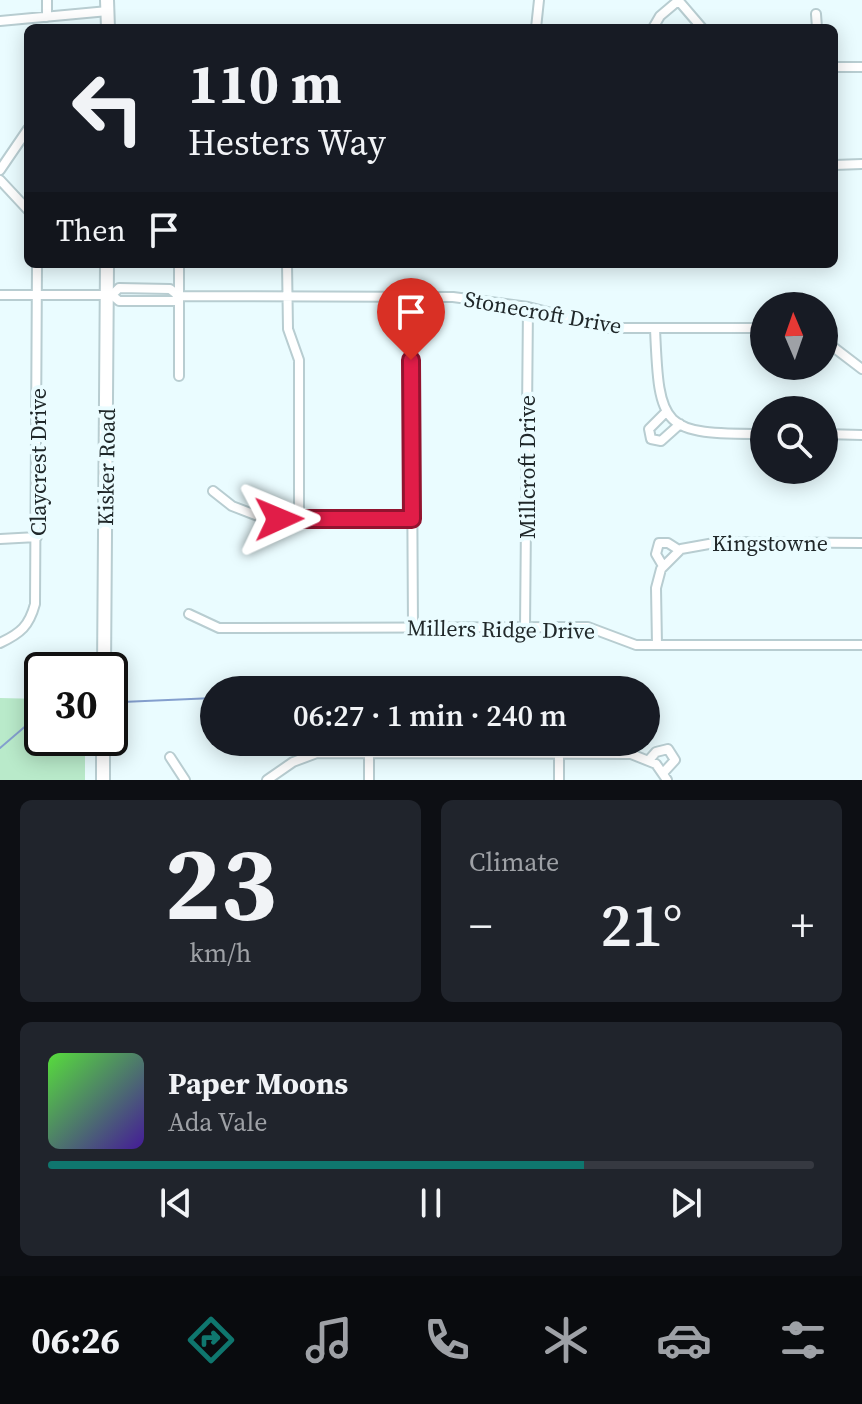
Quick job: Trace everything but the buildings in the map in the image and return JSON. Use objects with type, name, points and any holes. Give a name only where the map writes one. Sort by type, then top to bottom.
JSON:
[{"type":"main road","name":"Kisker Road","points":[[104,652],[110,295],[107,268]]},
{"type":"main road","points":[[103,756],[103,780]]},
{"type":"street","points":[[47,0],[47,17]]},
{"type":"street","points":[[536,24],[539,0]]},
{"type":"street","points":[[655,24],[678,0],[699,24]]},
{"type":"street","points":[[0,21],[47,17],[107,6]]},
{"type":"street","points":[[816,14],[817,24]]},
{"type":"street","points":[[838,67],[862,67]]},
{"type":"street","points":[[0,170],[24,135]]},
{"type":"street","points":[[838,165],[862,164]]},
{"type":"street","points":[[0,181],[24,206]]},
{"type":"street","name":"Claycrest Drive","points":[[0,643],[19,634],[30,623],[35,604],[37,268]]},
{"type":"street","points":[[179,268],[179,376]]},
{"type":"street","points":[[287,268],[288,329],[299,360],[299,518]]},
{"type":"street","name":"Stonecroft Drive","points":[[0,295],[110,295],[119,301],[174,301],[179,296],[411,296],[492,300],[597,326],[750,328]]},
{"type":"street","points":[[411,296],[413,627]]},
{"type":"street","name":"Millcroft Drive","points":[[525,628],[528,307]]},
{"type":"street","points":[[655,328],[657,389],[666,412],[680,424],[704,435],[750,434]]},
{"type":"street","points":[[838,349],[860,363]]},
{"type":"street","points":[[666,412],[649,429],[651,439],[661,441],[680,424]]},
{"type":"street","points":[[838,434],[862,435]]},
{"type":"street","points":[[213,491],[247,513],[263,518],[412,519]]},
{"type":"street","points":[[0,539],[37,537]]},
{"type":"street","name":"Kingstowne","points":[[657,645],[656,588],[663,566],[679,550],[705,542],[862,543]]},
{"type":"street","name":"Kingstowne","points":[[663,566],[656,554],[659,543],[668,543],[679,550]]},
{"type":"street","name":"Millers Ridge Drive","points":[[189,614],[219,628],[588,627],[636,645],[862,645]]},
{"type":"street","points":[[637,756],[649,760],[665,776],[675,760],[668,749],[656,752],[649,760]]},
{"type":"street","points":[[267,780],[293,762],[309,756]]},
{"type":"street","points":[[369,756],[369,780]]},
{"type":"street","points":[[559,756],[559,780]]},
{"type":"street","points":[[170,757],[185,780]]},
{"type":"green space","points":[[0,698],[24,699],[24,756],[85,756],[85,780],[0,780]]},
{"type":"waterway","points":[[128,702],[200,699]]},
{"type":"waterway","points":[[0,748],[24,727]]},
{"type":"route","points":[[279,519],[412,519],[411,360]]}]
